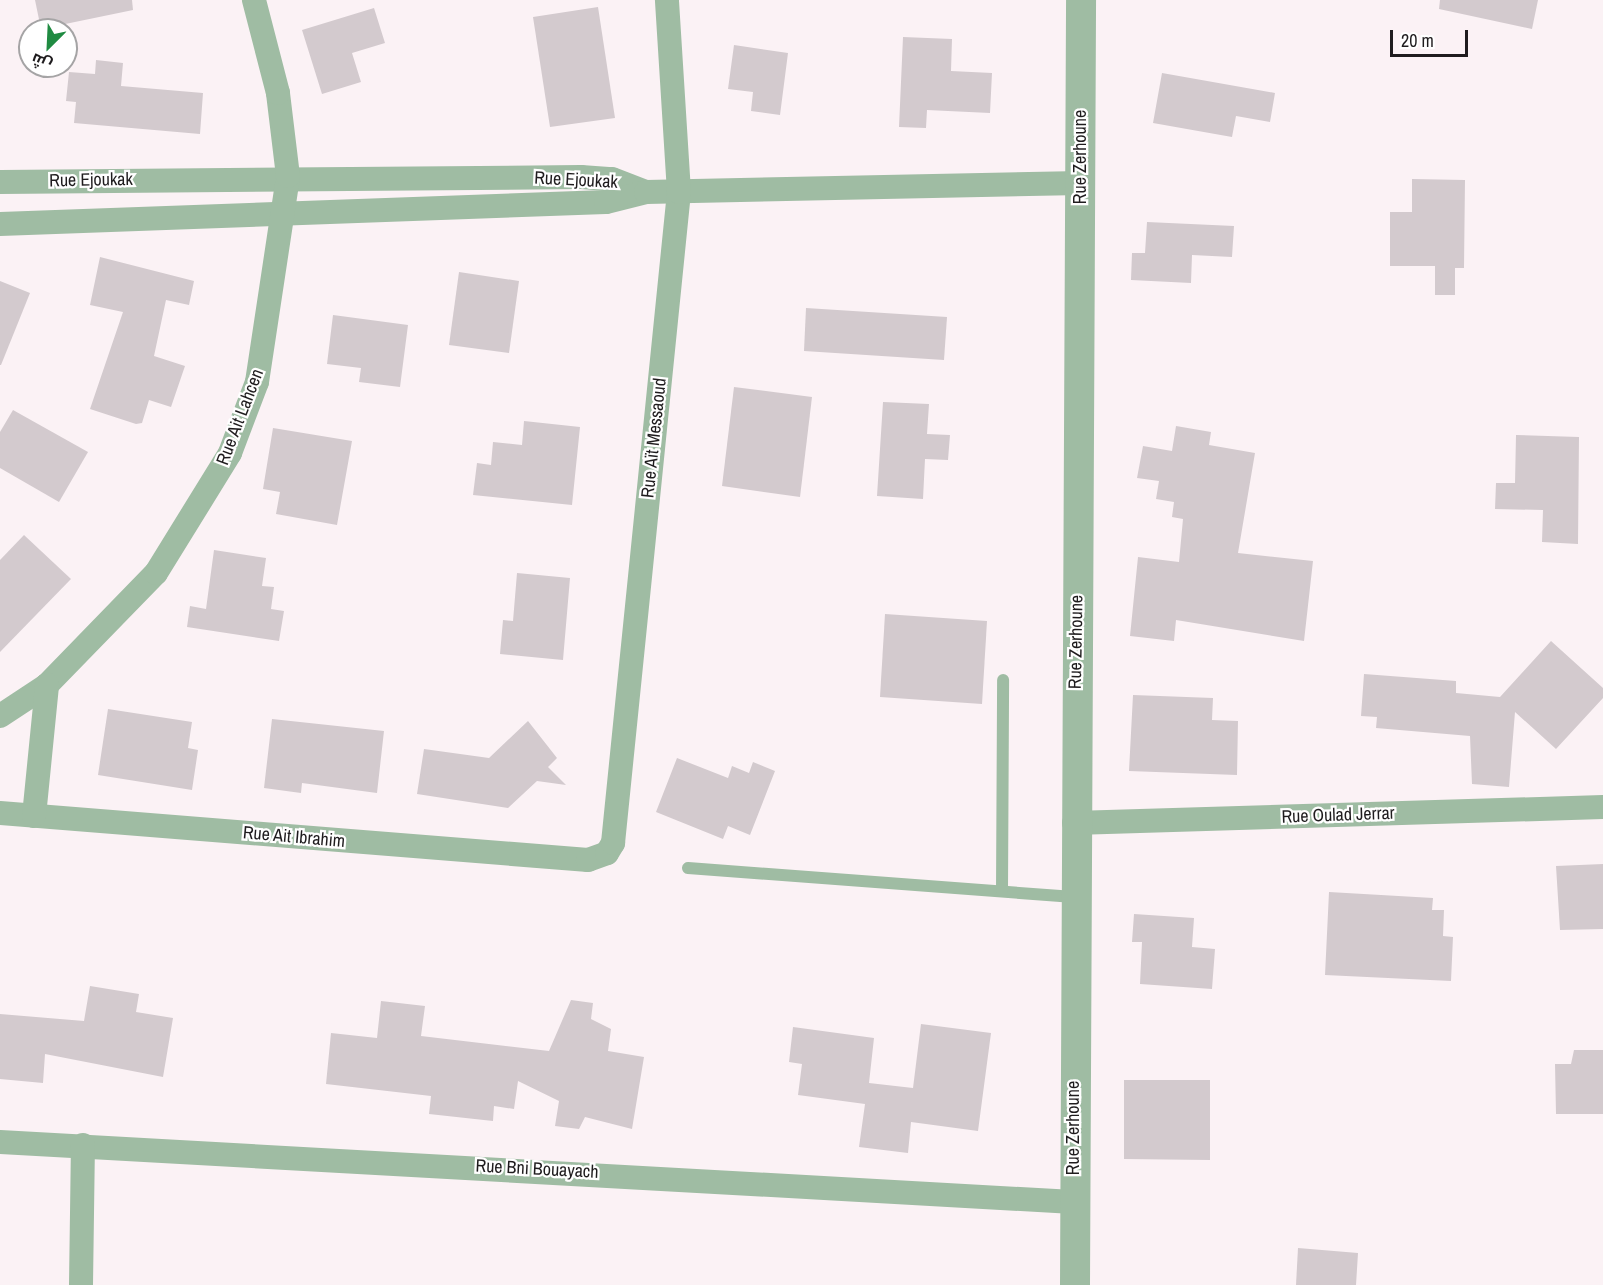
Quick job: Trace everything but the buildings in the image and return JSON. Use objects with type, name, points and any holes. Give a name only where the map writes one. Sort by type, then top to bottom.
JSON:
[{"type":"street","name":"Rue Ait Lahcen","points":[[0,716],[47,686],[156,573],[230,453],[257,382],[286,214],[288,176],[278,93],[254,0]]},
{"type":"street","name":"Rue Aït Messaoud","points":[[588,860],[600,859],[613,843],[679,192],[667,0]]},
{"type":"street","name":"Rue Zerhoune","points":[[1075,1285],[1073,1202],[1074,823],[1081,0]]},
{"type":"street","name":"Rue Ejoukak","points":[[0,182],[288,176],[581,177],[612,179],[646,192]]},
{"type":"street","points":[[646,192],[1081,183]]},
{"type":"street","name":"Rue Ejoukak","points":[[0,224],[606,202],[646,192]]},
{"type":"street","points":[[34,816],[47,686]]},
{"type":"street","name":"Rue Oulad Jerrar","points":[[1074,823],[1603,807]]},
{"type":"street","name":"Rue Ait Ibrahim","points":[[0,813],[588,860]]},
{"type":"street","name":"Rue Bni Bouayach","points":[[0,1143],[83,1145],[1073,1202]]},
{"type":"street","points":[[81,1285],[83,1145]]},
{"type":"lane","points":[[1002,891],[1003,680]]},
{"type":"lane","points":[[688,868],[1074,897]]}]
